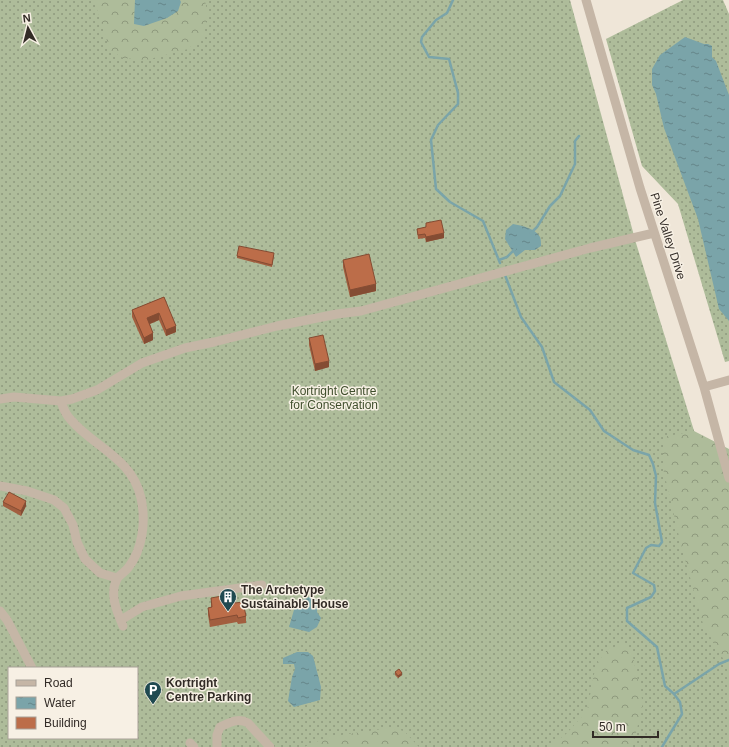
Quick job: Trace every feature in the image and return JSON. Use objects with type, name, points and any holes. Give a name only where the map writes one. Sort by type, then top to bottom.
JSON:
[{"type":"street","name":"Pine Valley Drive","points":[[586,0],[630,155],[704,387],[729,478]]},
{"type":"street","points":[[0,399],[14,397],[61,401],[86,395],[142,363],[185,348],[277,326],[336,314],[361,311],[590,248],[654,233]]},
{"type":"street","points":[[704,387],[729,380]]},
{"type":"street","points":[[61,401],[70,420],[100,444],[129,471],[137,485],[141,497],[143,528],[139,548],[128,568],[117,578],[114,590],[115,604],[122,623],[142,607],[181,596],[262,585]]},
{"type":"street","points":[[0,486],[34,493],[54,500],[64,508],[73,525],[77,542],[85,559],[100,573],[117,578]]},
{"type":"street","points":[[0,611],[7,620],[31,667]]},
{"type":"street","points":[[217,747],[216,734],[220,727],[239,720],[248,723],[270,747]]},
{"type":"green space","name":"Kortright Centre for Conservation","points":[[0,0],[570,0],[636,243],[729,544],[729,747],[0,747]]},
{"type":"green space","points":[[94,0],[205,0],[208,17],[203,36],[188,49],[146,60],[123,58],[110,50]]},
{"type":"green space","points":[[683,0],[723,0],[729,14],[729,361],[725,362],[678,204],[642,166],[606,39]]},
{"type":"green space","points":[[694,431],[729,449],[729,665],[725,662],[703,624],[681,545],[663,468],[663,437]]},
{"type":"green space","points":[[623,644],[631,648],[643,704],[634,741],[629,747],[549,747],[566,734],[587,711],[596,664],[608,649]]},
{"type":"green space","points":[[389,728],[404,731],[419,747],[304,747],[328,737]]},
{"type":"water","points":[[135,0],[180,0],[181,2],[178,11],[167,18],[144,26],[134,24]]},
{"type":"water","points":[[685,37],[712,46],[712,57],[716,61],[729,95],[729,321],[719,309],[698,219],[664,128],[656,94],[652,85],[652,69],[660,55]]},
{"type":"water","points":[[513,224],[535,231],[540,237],[541,246],[535,250],[525,250],[516,257],[505,239],[506,230]]},
{"type":"water","points":[[311,596],[318,601],[317,612],[321,618],[317,627],[309,632],[289,627],[296,603]]},
{"type":"water","points":[[297,652],[308,652],[313,656],[321,687],[320,700],[294,707],[288,701],[292,677],[295,669],[294,664],[283,664],[283,658]]},
{"type":"building","points":[[441,220],[444,233],[426,237],[425,234],[418,235],[417,229],[426,227],[426,223]]},
{"type":"building","points":[[239,246],[274,253],[272,265],[237,256]]},
{"type":"building","points":[[369,254],[376,284],[350,290],[343,260]]},
{"type":"building","points":[[164,297],[176,326],[166,330],[159,313],[147,318],[153,333],[144,338],[132,310]]},
{"type":"building","points":[[323,335],[329,361],[315,364],[309,338]]},
{"type":"building","points":[[9,492],[26,501],[21,511],[3,502]]},
{"type":"building","name":"The Archetype Sustainable House","points":[[233,594],[235,603],[243,602],[246,616],[238,618],[237,615],[210,620],[208,608],[212,607],[211,598]]},
{"type":"building","points":[[399,669],[402,673],[398,676],[395,672]]},
{"type":"waterway","points":[[453,0],[447,13],[436,20],[422,37],[421,42],[429,57],[449,59],[458,93],[458,104],[438,125],[431,140],[436,189],[450,202],[483,221],[500,263]]},
{"type":"waterway","points":[[531,233],[537,227],[550,206],[560,196],[575,164],[575,141],[579,136]]},
{"type":"waterway","points":[[499,260],[507,257],[515,249]]},
{"type":"waterway","points":[[505,275],[521,317],[542,347],[554,382],[590,410],[604,431],[633,450],[649,455],[653,464],[656,476],[655,503],[662,542],[659,546],[651,545],[646,548],[633,573],[654,585],[655,591],[651,597],[627,608],[627,621],[657,647],[665,686],[680,702],[682,714],[662,747]]},
{"type":"waterway","points":[[674,694],[719,664],[729,660]]},
{"type":"place","name":"The Archetype Sustainable House","points":[[228,612]]},
{"type":"place","name":"Kortright Centre Parking","points":[[153,705]]}]
